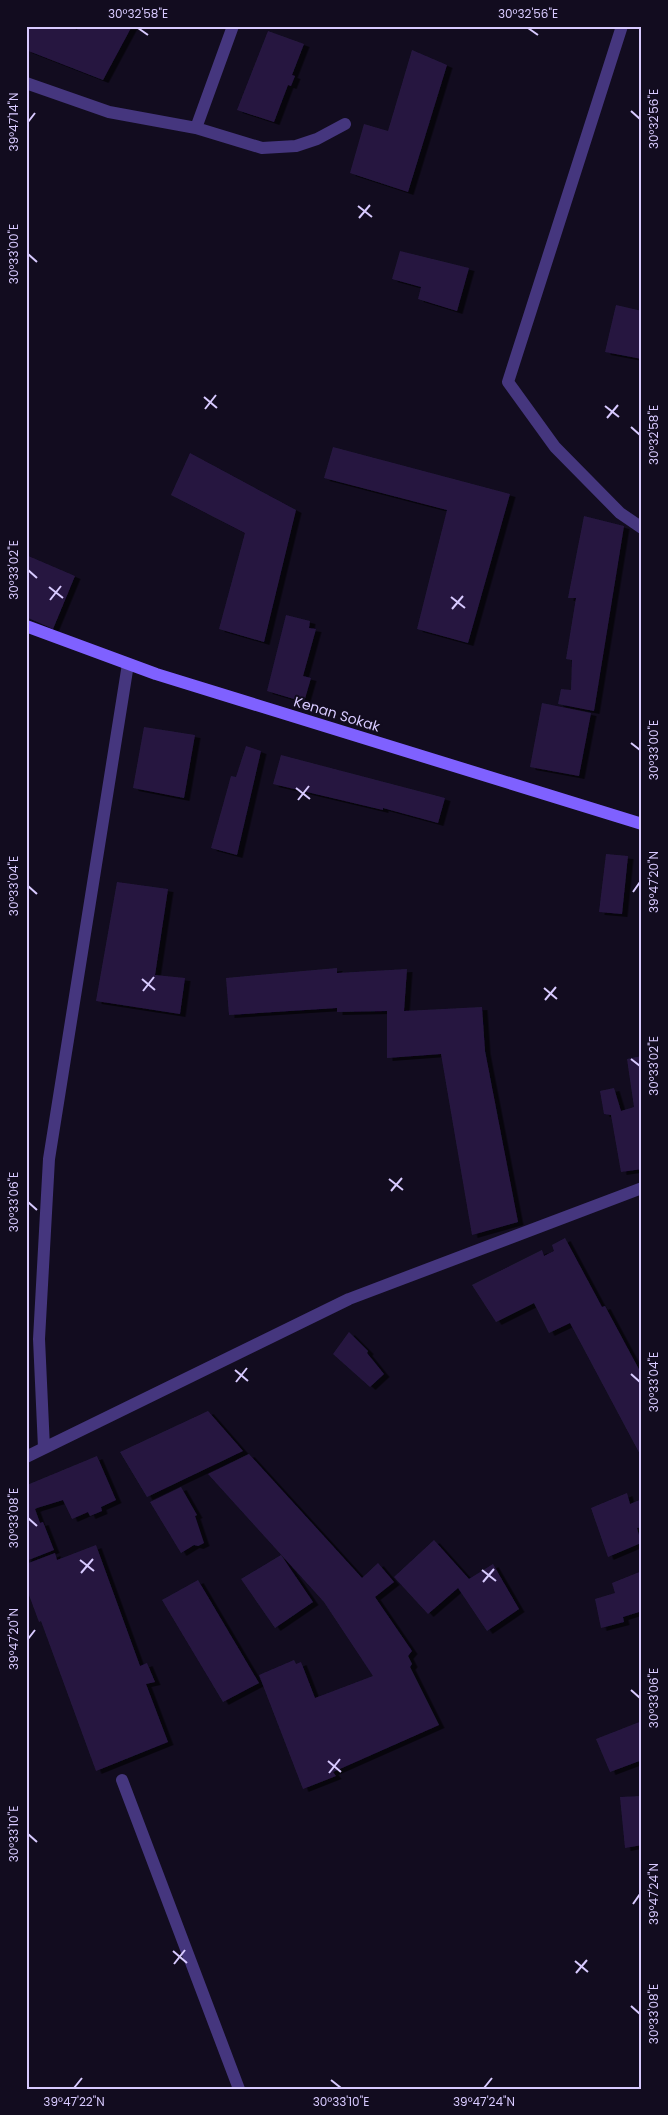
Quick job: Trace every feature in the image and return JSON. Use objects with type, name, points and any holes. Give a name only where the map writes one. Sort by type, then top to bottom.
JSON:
[{"type":"street","points":[[196,128],[233,26]]},
{"type":"street","points":[[622,26],[508,382],[555,447],[620,513],[642,528]]},
{"type":"street","points":[[26,83],[109,112],[196,128],[262,148],[296,146],[317,139],[345,124]]},
{"type":"street","name":"Kenan Sokak","points":[[26,626],[156,674],[642,824]]},
{"type":"street","points":[[44,1448],[39,1339],[49,1159],[128,664]]},
{"type":"street","points":[[26,1457],[349,1299],[642,1188]]},
{"type":"street","points":[[122,1780],[239,2089]]},
{"type":"building","points":[[26,26],[69,26],[77,30],[78,26],[132,26],[103,80],[26,50]]},
{"type":"building","points":[[268,31],[304,44],[292,75],[295,76],[291,86],[288,85],[274,122],[237,110]]},
{"type":"building","points":[[412,50],[447,65],[408,192],[350,173],[364,124],[388,131]]},
{"type":"building","points":[[400,251],[469,268],[457,311],[418,299],[421,287],[392,279]]},
{"type":"building","points":[[616,305],[642,311],[642,359],[605,352]]},
{"type":"building","points":[[333,447],[510,494],[468,643],[417,629],[447,510],[324,478]]},
{"type":"building","points":[[190,453],[296,510],[264,642],[219,629],[245,533],[171,495]]},
{"type":"building","points":[[584,516],[624,526],[594,711],[558,704],[561,689],[571,690],[572,660],[566,659],[576,598],[568,598]]},
{"type":"building","points":[[26,555],[75,576],[53,629],[26,617]]},
{"type":"building","points":[[286,615],[310,621],[309,628],[316,629],[303,676],[311,678],[304,702],[267,691]]},
{"type":"building","points":[[542,703],[591,713],[579,776],[530,767]]},
{"type":"building","points":[[144,727],[195,735],[184,798],[133,788]]},
{"type":"building","points":[[246,746],[261,751],[237,855],[211,848],[231,776],[236,777]]},
{"type":"building","points":[[281,755],[445,798],[438,823],[383,808],[383,810],[273,784]]},
{"type":"building","points":[[606,854],[628,856],[622,914],[599,912]]},
{"type":"building","points":[[117,882],[168,889],[155,975],[185,978],[180,1014],[96,1001]]},
{"type":"building","points":[[337,968],[337,973],[407,969],[404,1011],[482,1007],[485,1051],[518,1222],[472,1235],[441,1054],[387,1058],[387,1011],[337,1012],[337,1008],[229,1015],[226,978]]},
{"type":"building","points":[[642,1056],[642,1169],[621,1172],[611,1115],[604,1114],[600,1091],[614,1088],[621,1111],[634,1107],[627,1059]]},
{"type":"building","points":[[565,1238],[602,1307],[605,1306],[642,1375],[642,1458],[570,1323],[549,1333],[534,1303],[496,1322],[472,1285],[542,1250],[544,1256],[554,1251],[552,1245]]},
{"type":"building","points":[[349,1332],[368,1351],[367,1353],[384,1374],[370,1387],[333,1354]]},
{"type":"building","points":[[208,1411],[243,1451],[147,1497],[120,1452]]},
{"type":"building","points":[[249,1454],[362,1578],[378,1563],[394,1582],[375,1597],[412,1651],[408,1656],[412,1664],[410,1667],[439,1725],[333,1772],[336,1776],[303,1789],[259,1675],[294,1660],[296,1664],[301,1662],[315,1698],[373,1676],[324,1602],[208,1474]]},
{"type":"building","points":[[97,1456],[116,1500],[101,1507],[102,1511],[90,1516],[88,1512],[72,1519],[63,1500],[35,1509],[40,1523],[43,1522],[54,1550],[26,1561],[26,1490],[29,1489],[27,1485]]},
{"type":"building","points":[[181,1487],[197,1515],[195,1516],[204,1543],[198,1546],[194,1545],[181,1553],[150,1502]]},
{"type":"building","points":[[627,1493],[630,1504],[642,1499],[642,1527],[637,1528],[641,1543],[608,1557],[591,1508]]},
{"type":"building","points":[[434,1540],[469,1579],[493,1564],[519,1609],[487,1631],[458,1588],[428,1614],[394,1577]]},
{"type":"building","points":[[96,1545],[140,1666],[147,1663],[155,1682],[146,1684],[168,1742],[96,1771],[41,1621],[39,1622],[29,1595],[26,1592],[26,1564],[55,1553],[57,1560]]},
{"type":"building","points":[[281,1555],[313,1602],[275,1628],[241,1579]]},
{"type":"building","points":[[642,1571],[642,1611],[623,1617],[624,1622],[601,1628],[595,1599],[615,1593],[612,1583]]},
{"type":"building","points":[[198,1580],[259,1683],[223,1702],[162,1600]]},
{"type":"building","points":[[642,1721],[642,1760],[610,1772],[596,1739]]},
{"type":"building","points":[[642,1796],[642,1845],[625,1848],[620,1797]]}]
